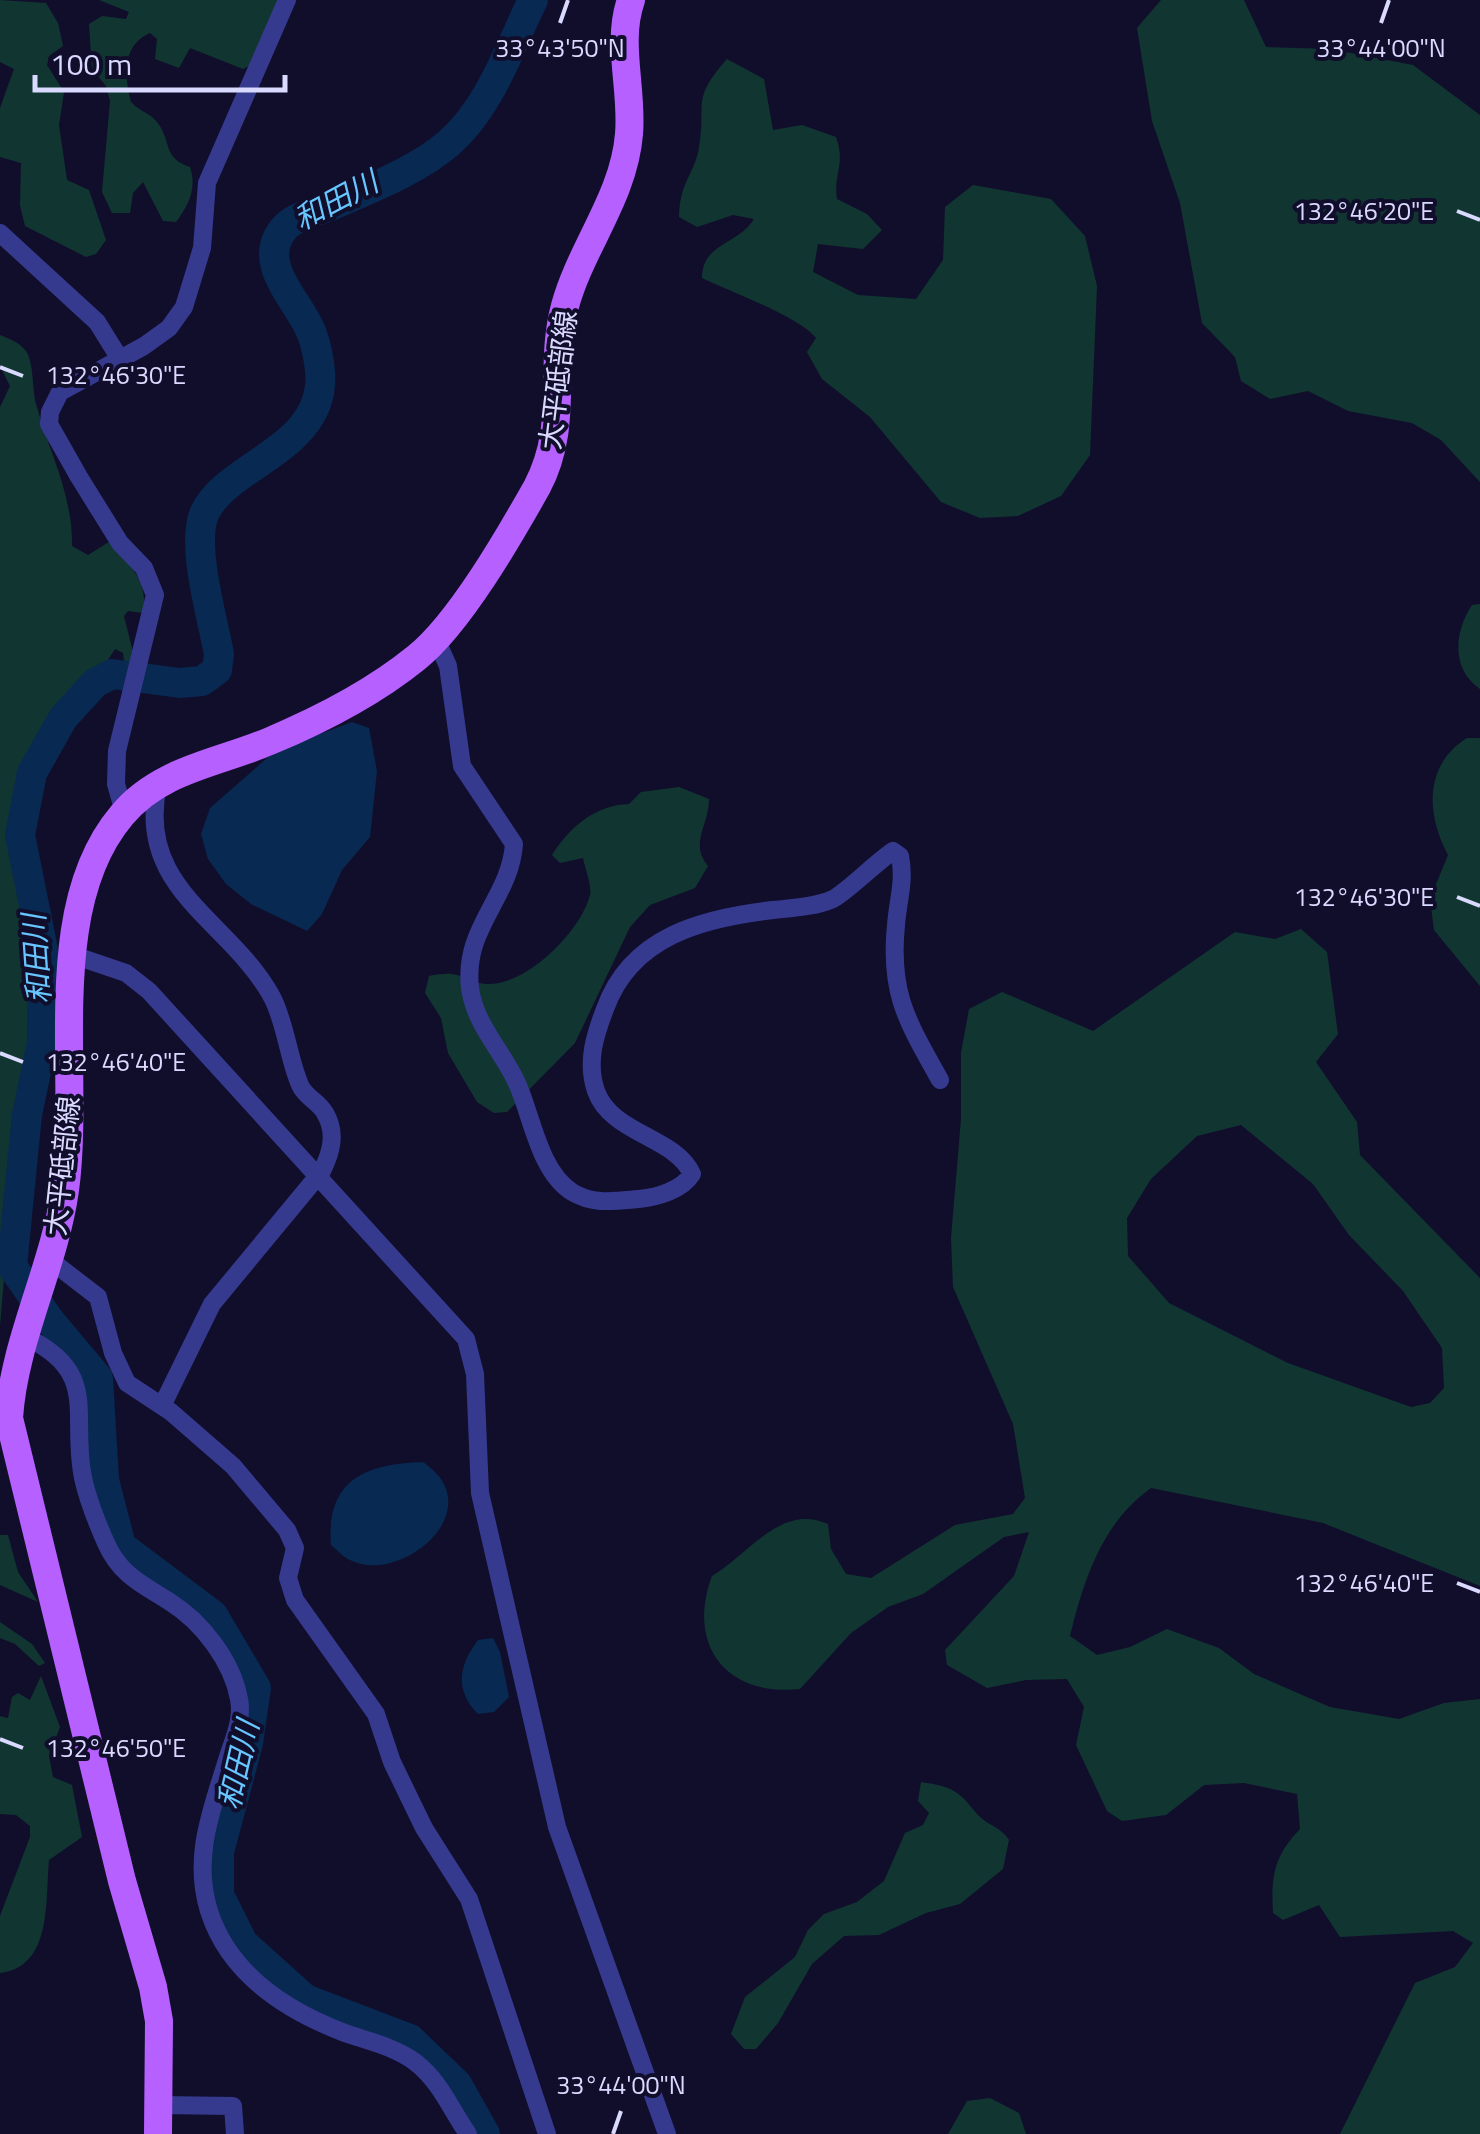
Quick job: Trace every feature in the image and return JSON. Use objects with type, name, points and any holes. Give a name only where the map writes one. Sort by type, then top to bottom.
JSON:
[{"type":"main road","name":"大平砥部線","points":[[158,2134],[159,2021],[153,1986],[122,1881],[12,1440],[10,1393],[50,1260],[68,1155],[76,924],[93,860],[124,812],[158,784],[274,739],[350,700],[416,658],[436,639],[517,520],[551,456],[560,394],[564,310],[608,211],[629,136],[626,45],[631,0]]},
{"type":"street","points":[[124,812],[116,784],[117,751],[155,595],[144,568],[120,543],[49,424],[60,392],[169,328],[184,307],[202,248],[207,183],[287,0]]},
{"type":"street","points":[[0,233],[97,322],[120,359]]},
{"type":"street","points":[[436,639],[448,666],[462,766],[514,844],[505,887],[472,941],[470,985],[476,1015],[516,1082],[536,1137],[570,1191],[597,1202],[652,1198],[686,1184],[692,1174],[686,1160],[619,1119],[597,1094],[591,1064],[594,1037],[613,986],[632,962],[651,944],[690,926],[834,898],[865,869],[893,851],[900,856],[905,879],[896,922],[894,983],[920,1049],[940,1080]]},
{"type":"street","points":[[158,784],[151,815],[173,885],[247,960],[273,1000],[301,1090],[326,1114],[334,1148],[316,1177],[212,1304],[162,1406]]},
{"type":"street","points":[[73,955],[126,973],[149,991],[466,1340],[475,1374],[480,1493],[557,1827],[666,2134]]},
{"type":"street","points":[[50,1260],[98,1296],[127,1383],[162,1406],[233,1466],[287,1530],[295,1548],[288,1578],[296,1600],[376,1714],[392,1762],[424,1828],[469,1899],[547,2134]]},
{"type":"street","points":[[26,1337],[62,1359],[74,1376],[83,1477],[108,1549],[133,1583],[170,1602],[204,1632],[220,1654],[240,1700],[239,1722],[204,1831],[206,1901],[221,1937],[247,1976],[296,2011],[396,2052],[426,2071],[440,2085],[468,2134]]},
{"type":"street","points":[[158,2105],[233,2106],[235,2134]]},
{"type":"green space","points":[[0,0],[46,3],[58,23],[63,46],[49,56],[47,65],[64,92],[59,125],[67,180],[89,190],[106,240],[96,254],[86,257],[25,226],[20,205],[21,163],[0,157],[0,108],[14,69],[0,62]]},
{"type":"green space","points":[[99,0],[278,0],[249,66],[243,69],[190,48],[179,68],[155,59],[157,39],[150,33],[130,53],[127,82],[131,102],[157,122],[171,154],[190,167],[190,196],[176,222],[163,221],[143,182],[133,193],[130,213],[112,213],[102,192],[110,101],[106,86],[92,69],[89,24],[102,16],[126,19],[129,12]]},
{"type":"green space","points":[[1161,0],[1244,0],[1266,47],[1330,49],[1413,65],[1480,115],[1480,482],[1441,440],[1412,423],[1348,411],[1308,391],[1270,399],[1241,381],[1235,357],[1202,323],[1180,203],[1152,121],[1137,28]]},
{"type":"green space","points":[[727,59],[764,79],[773,130],[802,125],[836,137],[840,155],[837,199],[867,214],[882,230],[863,249],[818,244],[813,272],[858,295],[916,299],[943,260],[945,207],[973,185],[1051,199],[1085,236],[1097,286],[1090,455],[1061,496],[1018,516],[980,518],[941,502],[870,417],[822,379],[807,352],[816,338],[808,330],[781,313],[702,278],[704,266],[714,251],[754,219],[733,215],[697,227],[679,217],[682,195],[699,148],[704,93]]},
{"type":"green space","points":[[0,335],[20,345],[29,356],[36,404],[69,509],[72,546],[88,555],[109,542],[136,574],[144,601],[143,613],[128,611],[124,616],[134,656],[131,666],[125,668],[123,653],[115,649],[104,666],[85,675],[80,691],[60,703],[36,740],[14,835],[34,938],[36,1022],[15,1147],[0,1326],[0,407],[10,386],[0,366]]},
{"type":"green space","points":[[1480,604],[1480,689],[1464,671],[1458,650],[1466,616],[1472,605]]},
{"type":"green space","points":[[1467,738],[1480,738],[1480,986],[1434,930],[1430,899],[1448,855],[1433,807],[1436,776],[1453,749]]},
{"type":"green space","points":[[679,787],[709,799],[700,842],[708,866],[695,888],[650,905],[630,927],[575,1043],[507,1112],[494,1113],[477,1102],[448,1053],[441,1018],[425,993],[429,976],[450,974],[489,984],[504,982],[536,965],[576,924],[590,895],[583,858],[560,863],[552,855],[559,845],[594,813],[629,804],[641,792]]},
{"type":"green space","points":[[1301,929],[1327,952],[1338,1034],[1316,1062],[1357,1122],[1360,1155],[1480,1278],[1480,1586],[1323,1523],[1151,1488],[1120,1518],[1097,1554],[1070,1636],[1097,1655],[1130,1647],[1167,1629],[1219,1648],[1254,1674],[1330,1707],[1399,1719],[1444,1703],[1480,1699],[1480,2134],[1340,2134],[1415,1983],[1455,1967],[1473,1943],[1453,1931],[1340,1937],[1319,1905],[1283,1920],[1273,1913],[1274,1877],[1285,1848],[1300,1829],[1297,1794],[1244,1783],[1204,1785],[1166,1815],[1122,1821],[1107,1811],[1076,1745],[1084,1707],[1067,1679],[1026,1680],[987,1688],[947,1665],[945,1650],[1014,1576],[1029,1532],[1004,1537],[923,1594],[888,1607],[851,1633],[800,1689],[752,1685],[733,1675],[709,1645],[705,1624],[705,1601],[712,1576],[780,1525],[811,1519],[828,1524],[831,1549],[846,1574],[871,1578],[955,1525],[1013,1514],[1025,1498],[1013,1424],[953,1287],[951,1238],[961,1119],[961,1053],[969,1009],[1002,992],[1093,1031],[1235,932],[1275,939]],"holes":[[[1241,1125],[1313,1184],[1349,1235],[1403,1291],[1442,1348],[1444,1388],[1430,1403],[1411,1407],[1288,1363],[1169,1303],[1128,1256],[1127,1218],[1151,1179],[1197,1136]]]},
{"type":"green space","points":[[0,1535],[8,1535],[18,1572],[38,1602],[0,1585]]},
{"type":"green space","points":[[0,1622],[32,1644],[45,1663],[39,1666],[15,1644],[0,1638]]},
{"type":"green space","points":[[41,1676],[60,1727],[49,1756],[53,1777],[72,1785],[82,1837],[49,1860],[46,1911],[38,1945],[17,1968],[0,1973],[0,1916],[30,1837],[30,1826],[16,1815],[0,1814],[0,1716],[8,1718],[12,1697],[18,1693],[30,1700]]},
{"type":"green space","points":[[921,1782],[954,1791],[1006,1836],[1009,1840],[1003,1869],[960,1904],[926,1913],[879,1935],[844,1936],[812,1964],[778,2023],[756,2049],[744,2049],[731,2034],[745,1997],[795,1957],[808,1930],[824,1914],[857,1902],[884,1881],[905,1833],[923,1825],[929,1813],[918,1801]]},
{"type":"green space","points":[[990,2098],[1019,2113],[1026,2134],[948,2134],[967,2101]]},
{"type":"water","points":[[352,722],[369,728],[377,771],[370,837],[342,870],[322,914],[307,931],[251,904],[226,884],[208,859],[201,834],[210,808],[275,751]]},
{"type":"water","points":[[423,1462],[442,1481],[448,1501],[444,1521],[432,1538],[414,1553],[393,1562],[371,1565],[347,1559],[331,1545],[335,1505],[353,1480],[383,1467]]},
{"type":"water","points":[[493,1638],[500,1652],[509,1697],[494,1712],[478,1714],[462,1687],[463,1668],[478,1640]]},
{"type":"waterway","name":"和田川","points":[[485,2134],[457,2084],[410,2039],[305,1999],[243,1943],[219,1895],[219,1852],[248,1743],[256,1688],[213,1615],[121,1546],[104,1480],[98,1378],[50,1321],[12,1266],[27,1115],[42,1043],[43,950],[20,835],[32,773],[63,718],[95,683],[112,674],[180,683],[202,681],[217,670],[219,654],[201,562],[205,512],[234,480],[293,437],[308,419],[318,397],[320,371],[313,338],[283,284],[274,258],[275,244],[282,231],[297,219],[407,171],[449,143],[487,95],[533,0]]}]
